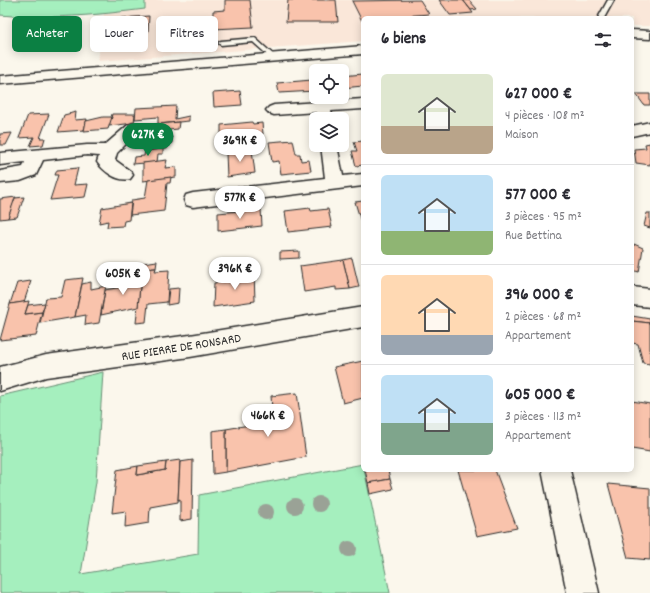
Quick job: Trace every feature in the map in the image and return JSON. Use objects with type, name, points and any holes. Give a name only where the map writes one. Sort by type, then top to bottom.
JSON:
[{"type":"street","points":[[634,34],[650,34]]},
{"type":"street","points":[[0,80],[361,50]]},
{"type":"street","points":[[328,112],[361,104]]},
{"type":"street","points":[[274,110],[309,112]]},
{"type":"street","points":[[634,130],[650,127]]},
{"type":"street","points":[[124,175],[106,162],[109,152],[134,128]]},
{"type":"street","points":[[0,159],[87,150],[109,152]]},
{"type":"street","points":[[330,152],[335,184]]},
{"type":"street","points":[[0,177],[20,175],[30,171],[36,155]]},
{"type":"street","points":[[193,200],[361,180]]},
{"type":"street","points":[[634,296],[650,298]]},
{"type":"street","name":"RUE PIERRE DE RONSARD","points":[[0,379],[46,366],[190,346],[361,317]]},
{"type":"street","points":[[556,472],[583,593]]},
{"type":"lane","points":[[602,16],[611,0]]},
{"type":"lane","points":[[221,43],[255,40],[274,58]]},
{"type":"shaded area","points":[[145,0],[650,0],[650,26],[634,26],[634,16],[361,16],[361,41],[218,52],[218,16],[156,16],[156,52],[217,52],[98,61],[99,52],[148,52],[148,16],[104,16],[104,14],[145,9]]},
{"type":"green space","points":[[0,0],[145,0],[145,9],[109,13],[72,16],[0,15]]},
{"type":"green space","points":[[103,372],[96,482],[81,574],[198,554],[199,495],[361,464],[361,472],[365,472],[390,593],[0,593],[0,396]]},
{"type":"building","points":[[225,0],[250,0],[253,27],[218,29],[218,16],[213,16],[213,11],[225,10]]},
{"type":"building","points":[[288,0],[336,0],[338,22],[286,22]]},
{"type":"building","points":[[420,0],[429,14],[404,16],[361,16],[361,19],[352,1]]},
{"type":"building","points":[[439,0],[463,0],[473,13],[450,15]]},
{"type":"building","points":[[463,0],[469,0],[477,9],[471,10]]},
{"type":"building","points":[[361,74],[361,86],[349,87],[349,75]]},
{"type":"building","points":[[309,80],[309,91],[279,93],[277,83]]},
{"type":"building","points":[[240,91],[242,105],[214,107],[213,93]]},
{"type":"building","points":[[636,94],[650,94],[650,105],[644,105]]},
{"type":"building","points":[[176,106],[175,119],[189,116],[189,121],[158,124],[158,117],[135,119],[136,108]]},
{"type":"building","points":[[76,112],[75,120],[87,119],[84,130],[58,132],[64,115]]},
{"type":"building","points":[[49,114],[40,138],[45,138],[43,145],[30,146],[34,137],[19,138],[28,115]]},
{"type":"building","points":[[112,114],[135,114],[134,123],[109,126]]},
{"type":"building","points":[[103,117],[112,117],[108,129],[84,131],[86,121]]},
{"type":"building","points":[[179,122],[178,129],[169,130],[169,137],[147,139],[150,125]]},
{"type":"building","points":[[252,122],[253,124],[262,123],[263,134],[221,140],[221,125]]},
{"type":"building","points":[[12,133],[6,145],[0,145],[0,134]]},
{"type":"building","points":[[172,137],[172,143],[168,144],[167,149],[148,150],[148,145],[140,146],[141,140]]},
{"type":"building","points":[[293,140],[296,154],[300,154],[301,161],[309,160],[311,171],[281,174],[279,161],[272,162],[269,142]]},
{"type":"building","points":[[361,141],[361,165],[356,166],[352,151],[357,151],[354,142]]},
{"type":"building","points":[[650,143],[650,165],[636,163],[634,149],[646,148],[645,144]]},
{"type":"building","points":[[163,149],[163,154],[158,154],[157,162],[133,164],[134,157],[144,156],[145,151]]},
{"type":"building","points":[[252,150],[255,173],[227,177],[226,153]]},
{"type":"building","points":[[167,160],[165,168],[176,167],[176,177],[143,181],[143,163]]},
{"type":"building","points":[[78,168],[74,185],[88,184],[85,197],[50,200],[58,175],[55,175],[57,170]]},
{"type":"building","points":[[171,177],[170,183],[167,183],[164,211],[130,215],[132,200],[145,198],[148,180]]},
{"type":"building","points":[[16,197],[8,218],[0,219],[0,199]]},
{"type":"building","points":[[24,197],[17,217],[8,218],[15,198]]},
{"type":"building","points":[[361,201],[361,222],[355,202]]},
{"type":"building","points":[[131,203],[129,220],[124,221],[123,226],[107,227],[108,221],[99,223],[102,208]]},
{"type":"building","points":[[310,208],[311,211],[328,209],[332,227],[288,232],[285,211]]},
{"type":"building","points":[[261,209],[262,226],[218,231],[218,213]]},
{"type":"building","points":[[647,213],[650,213],[650,228],[644,226]]},
{"type":"building","points":[[634,244],[643,248],[639,272],[634,271]]},
{"type":"building","points":[[299,251],[299,258],[280,259],[280,252]]},
{"type":"building","points":[[352,258],[359,287],[350,289],[343,260]]},
{"type":"building","points":[[343,260],[350,289],[336,290],[336,287],[304,292],[300,266]]},
{"type":"building","points":[[157,261],[156,268],[142,269],[143,263]]},
{"type":"building","points":[[156,268],[155,271],[169,270],[167,302],[148,304],[146,322],[136,323],[142,269]]},
{"type":"building","points":[[254,272],[255,301],[213,307],[214,283],[238,280],[238,273]]},
{"type":"building","points":[[141,275],[138,307],[101,315],[105,290],[122,287],[124,277]]},
{"type":"building","points":[[83,278],[75,317],[40,323],[46,298],[61,297],[65,280]]},
{"type":"building","points":[[31,281],[24,302],[10,304],[17,283]]},
{"type":"building","points":[[91,282],[91,289],[106,286],[99,323],[85,325],[86,315],[75,317],[82,284]]},
{"type":"building","points":[[179,288],[178,303],[167,305],[169,289]]},
{"type":"building","points":[[29,301],[25,314],[42,312],[36,336],[0,340],[10,304]]},
{"type":"building","points":[[45,303],[42,312],[25,314],[28,305]]},
{"type":"building","points":[[634,316],[650,319],[650,323],[634,321]]},
{"type":"building","points":[[634,321],[650,323],[650,364],[643,363],[638,344],[634,343]]},
{"type":"building","points":[[361,361],[361,398],[343,403],[334,367]]},
{"type":"building","points":[[297,393],[306,457],[226,472],[226,429],[273,421],[271,396]]},
{"type":"building","points":[[634,401],[650,404],[650,452],[634,449]]},
{"type":"building","points":[[226,429],[226,472],[213,474],[212,431]]},
{"type":"building","points":[[180,460],[178,502],[150,507],[149,523],[125,527],[126,511],[112,513],[117,470],[138,466],[137,475],[165,470],[166,462]]},
{"type":"building","points":[[193,460],[192,519],[180,521],[180,499],[178,500],[180,462]]},
{"type":"building","points":[[166,462],[165,470],[137,475],[138,466]]},
{"type":"building","points":[[365,472],[388,472],[390,479],[368,483]]},
{"type":"building","points":[[459,472],[496,472],[517,528],[477,536]]},
{"type":"building","points":[[390,479],[393,489],[370,494],[368,483]]},
{"type":"building","points":[[608,484],[650,488],[650,560],[628,558]]}]
